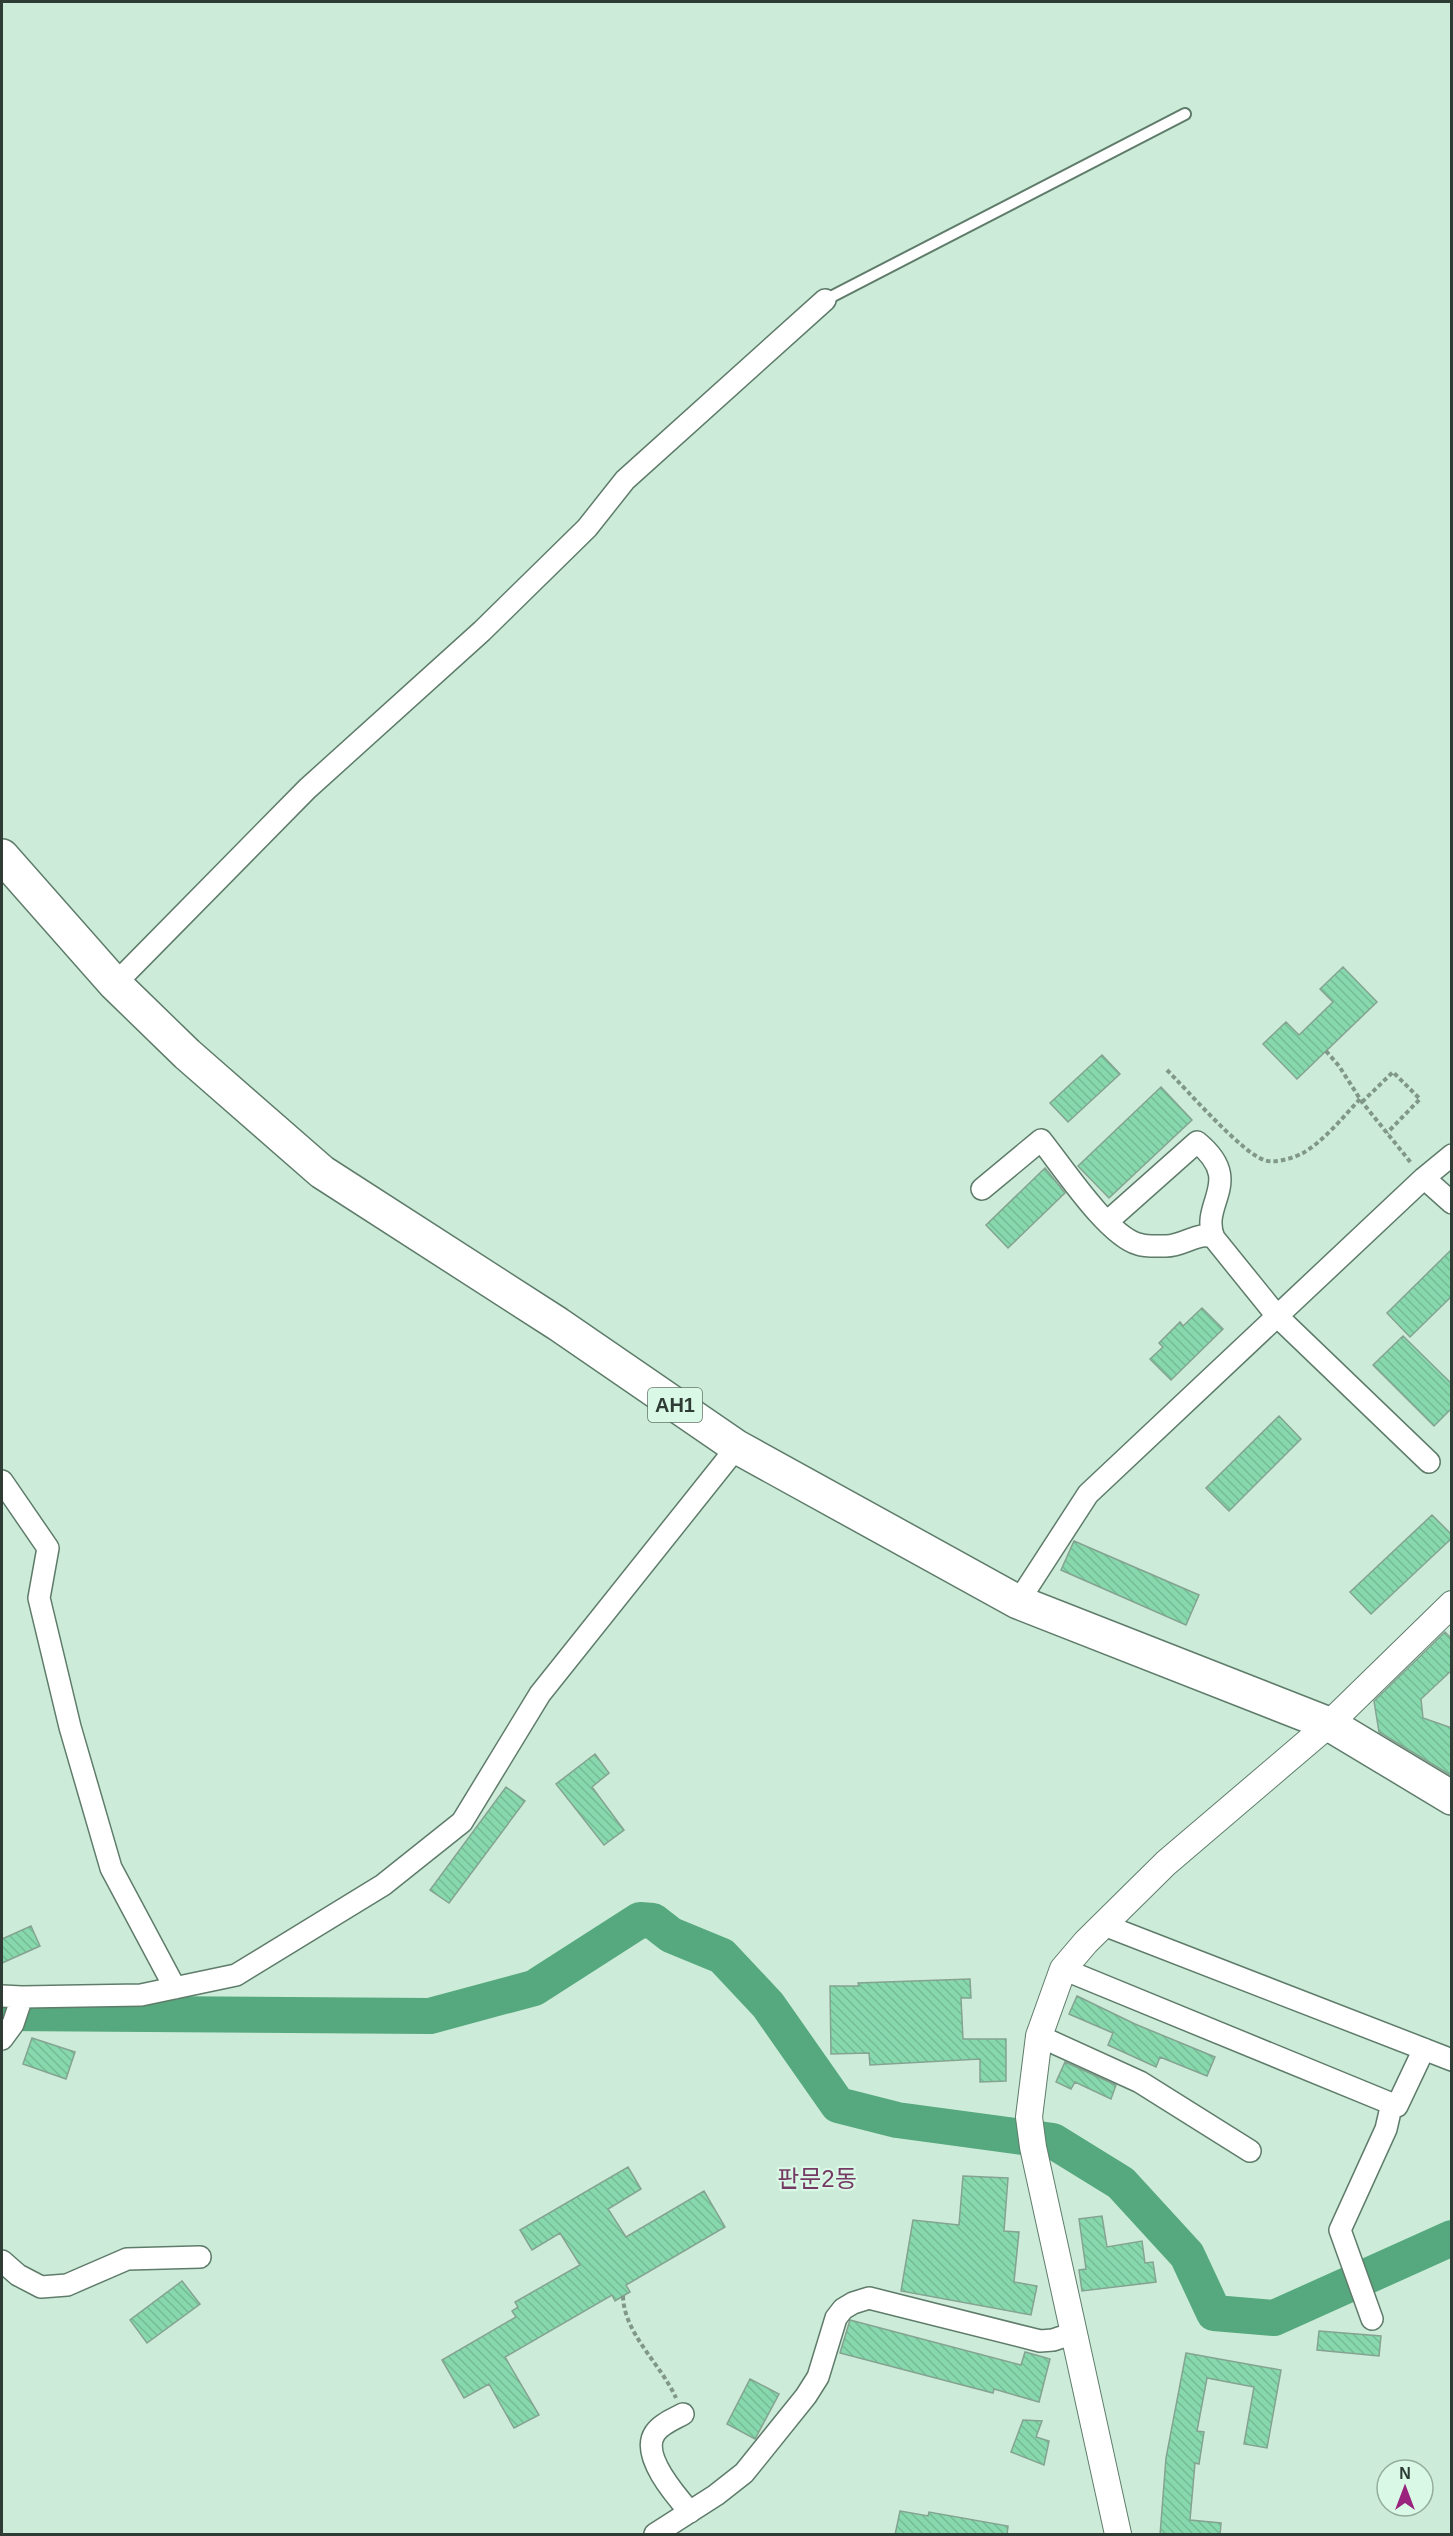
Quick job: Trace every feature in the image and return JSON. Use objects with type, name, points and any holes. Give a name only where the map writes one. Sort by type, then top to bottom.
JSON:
[{"type":"main road","name":"AH1","points":[[2,856],[115,984],[187,1054],[322,1173],[558,1324],[736,1447],[1018,1602],[1329,1724],[1452,1798]]},
{"type":"street","points":[[115,984],[307,789],[482,631],[587,528],[625,480],[825,300]]},
{"type":"street","points":[[982,1189],[1041,1140],[1111,1228],[1137,1244],[1173,1246],[1187,1243],[1198,1236],[1214,1238]]},
{"type":"street","points":[[1107,1222],[1197,1142],[1215,1159],[1218,1166],[1217,1199],[1211,1222],[1214,1238],[1277,1317],[1429,1462]]},
{"type":"street","points":[[1018,1602],[1088,1494],[1424,1178],[1452,1155]]},
{"type":"street","points":[[1424,1178],[1452,1203]]},
{"type":"street","points":[[10,2015],[175,1989],[236,1975],[383,1885],[462,1822],[540,1694],[736,1447]]},
{"type":"street","points":[[2,1481],[48,1548],[39,1598],[70,1727],[111,1868],[175,1989]]},
{"type":"street","points":[[1118,2535],[1033,2147],[1029,2117],[1039,2036],[1063,1969],[1166,1863],[1329,1724],[1452,1604]]},
{"type":"street","points":[[1104,1925],[1452,2060]]},
{"type":"street","points":[[1063,1969],[1397,2106],[1424,2049]]},
{"type":"street","points":[[1039,2036],[1140,2082],[1250,2151]]},
{"type":"street","points":[[1372,2319],[1340,2230],[1386,2128],[1392,2103]]},
{"type":"street","points":[[2,2261],[18,2275],[41,2287],[67,2285],[127,2259],[200,2257]]},
{"type":"street","points":[[655,2535],[744,2473],[806,2396],[818,2377],[836,2318],[843,2309],[853,2303],[869,2298],[1040,2341],[1053,2340],[1074,2333]]},
{"type":"street","points":[[683,2414],[660,2428],[654,2434],[651,2444],[652,2455],[671,2491],[690,2512]]},
{"type":"lane","points":[[825,300],[1185,114]]},
{"type":"path","points":[[1326,1051],[1339,1066],[1361,1101],[1424,1178]]},
{"type":"path","points":[[1167,1070],[1232,1135],[1256,1157],[1267,1162],[1284,1160],[1303,1153],[1393,1072],[1420,1099],[1388,1133]]},
{"type":"path","points":[[623,2296],[626,2319],[669,2383],[683,2414]]},
{"type":"building","points":[[1343,967],[1377,1002],[1297,1079],[1263,1044],[1286,1022],[1299,1035],[1333,1002],[1320,989]]},
{"type":"building","points":[[1102,1055],[1120,1074],[1068,1122],[1050,1103]]},
{"type":"building","points":[[1161,1087],[1192,1120],[1109,1198],[1078,1166]]},
{"type":"building","points":[[1045,1168],[1065,1193],[1008,1248],[986,1225]]},
{"type":"building","points":[[1452,1249],[1452,1296],[1410,1337],[1387,1313]]},
{"type":"building","points":[[1202,1308],[1223,1329],[1171,1380],[1150,1359],[1163,1347],[1159,1343],[1180,1322],[1183,1326]]},
{"type":"building","points":[[1403,1336],[1452,1384],[1452,1408],[1434,1426],[1373,1365]]},
{"type":"building","points":[[1279,1416],[1301,1439],[1229,1511],[1206,1488]]},
{"type":"building","points":[[1432,1515],[1452,1535],[1452,1538],[1371,1614],[1350,1592]]},
{"type":"building","points":[[1074,1541],[1199,1595],[1186,1625],[1061,1570]]},
{"type":"building","points":[[1445,1632],[1452,1639],[1452,1670],[1421,1699],[1423,1718],[1452,1728],[1452,1776],[1379,1732],[1374,1701]]},
{"type":"building","points":[[595,1754],[609,1773],[592,1787],[624,1830],[604,1845],[556,1784]]},
{"type":"building","points":[[506,1787],[525,1801],[449,1903],[430,1890]]},
{"type":"building","points":[[31,1926],[40,1946],[2,1963],[2,1939]]},
{"type":"building","points":[[970,1979],[971,1998],[961,1998],[963,2039],[1006,2039],[1006,2081],[980,2082],[980,2059],[870,2065],[869,2053],[831,2054],[830,1986]]},
{"type":"building","points":[[1077,1996],[1135,2024],[1215,2057],[1207,2076],[1160,2057],[1156,2067],[1108,2045],[1113,2033],[1069,2014]]},
{"type":"building","points":[[32,2038],[75,2052],[66,2079],[23,2064]]},
{"type":"building","points":[[1065,2062],[1116,2085],[1111,2099],[1075,2082],[1071,2089],[1056,2082]]},
{"type":"building","points":[[628,2167],[641,2189],[608,2209],[626,2237],[704,2191],[725,2227],[626,2285],[630,2292],[615,2301],[612,2295],[505,2357],[539,2415],[514,2428],[489,2384],[464,2398],[442,2360],[516,2317],[512,2311],[518,2307],[515,2302],[580,2265],[560,2233],[532,2250],[520,2230]]},
{"type":"building","points":[[963,2176],[1008,2178],[1004,2231],[1019,2232],[1014,2282],[1037,2286],[1031,2315],[901,2291],[913,2220],[959,2225]]},
{"type":"building","points":[[1102,2216],[1107,2247],[1142,2241],[1145,2263],[1153,2262],[1156,2282],[1082,2291],[1079,2270],[1086,2269],[1079,2219]]},
{"type":"building","points":[[182,2281],[200,2304],[147,2343],[130,2320]]},
{"type":"building","points":[[850,2320],[1021,2365],[1025,2352],[1050,2359],[1039,2402],[994,2389],[993,2393],[840,2353]]},
{"type":"building","points":[[1319,2331],[1381,2336],[1379,2356],[1317,2350]]},
{"type":"building","points":[[1186,2353],[1281,2370],[1267,2448],[1244,2444],[1254,2387],[1207,2378],[1197,2431],[1204,2432],[1199,2464],[1195,2463],[1190,2520],[1221,2523],[1220,2535],[1160,2535],[1166,2458]]},
{"type":"building","points":[[750,2379],[779,2394],[755,2439],[727,2424]]},
{"type":"building","points":[[1023,2420],[1042,2421],[1036,2437],[1049,2441],[1044,2465],[1011,2452]]},
{"type":"building","points":[[900,2511],[928,2516],[929,2512],[1008,2526],[1007,2535],[895,2535]]},
{"type":"waterway","points":[[2,2013],[430,2016],[534,1988],[640,1920],[653,1921],[671,1935],[722,1956],[768,2005],[838,2105],[897,2120],[1053,2141],[1121,2183],[1187,2255],[1214,2313],[1274,2318],[1452,2238]]},
{"type":"district","name":"판문2동","points":[[817,2179]]}]
